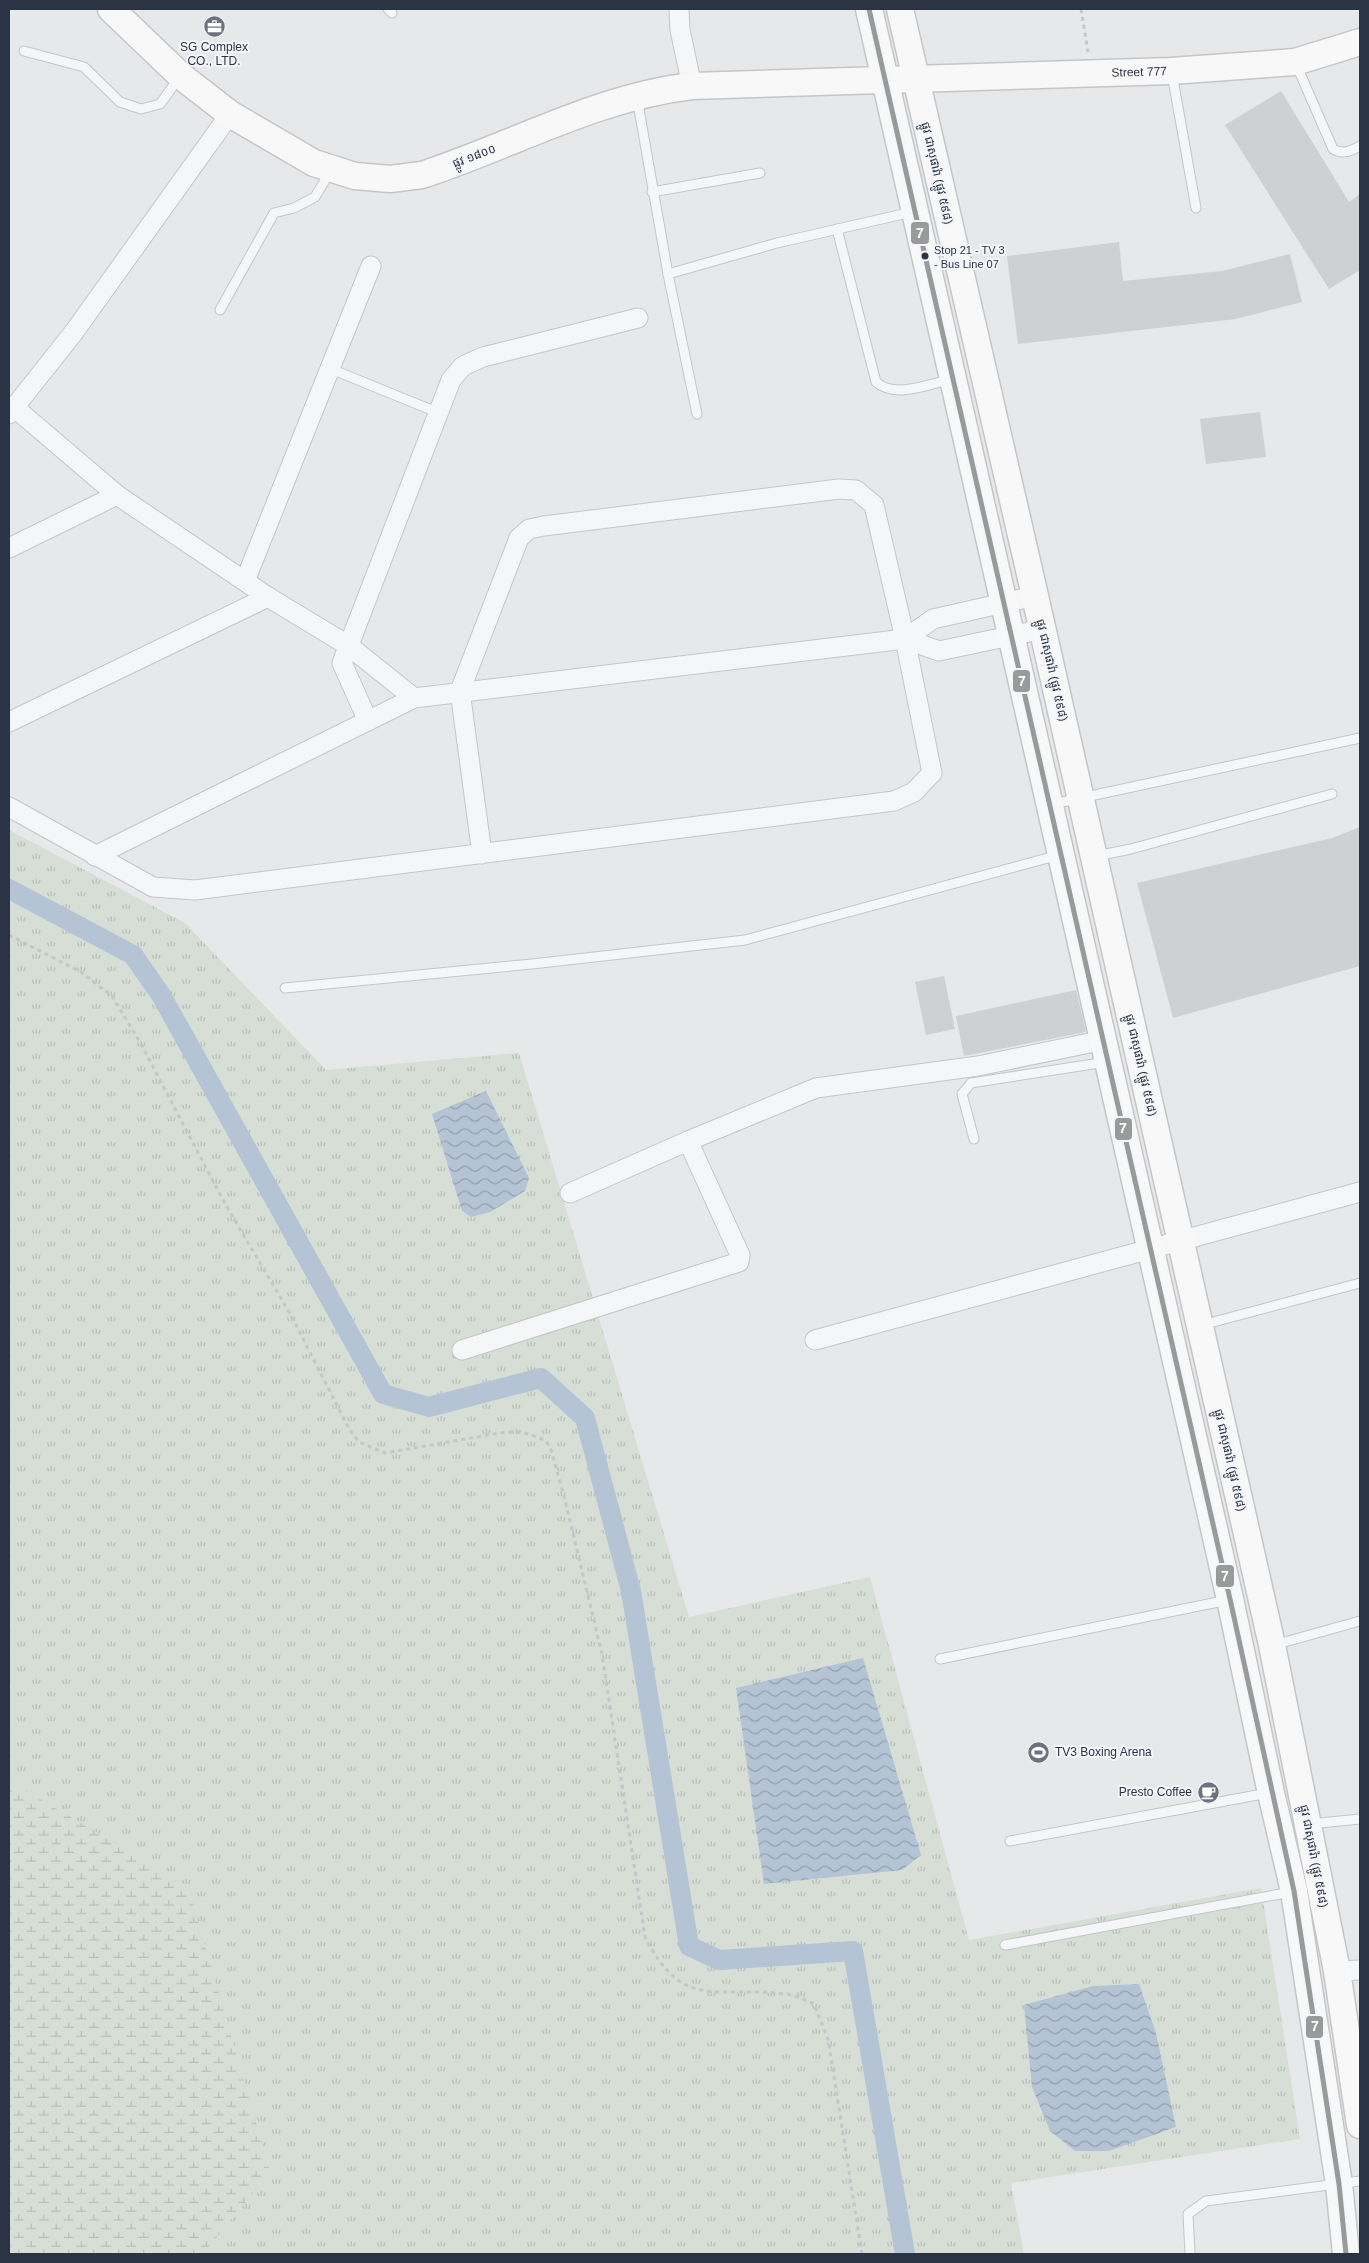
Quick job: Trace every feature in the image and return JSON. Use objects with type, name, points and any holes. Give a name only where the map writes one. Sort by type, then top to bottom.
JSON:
[{"type":"main road","name":"ផ្លូវ ១៨០០","points":[[111,9],[181,76],[230,114],[314,163],[331,170],[355,176],[390,179],[422,175],[637,96],[692,86],[916,78]]},
{"type":"main road","points":[[869,9],[1151,1248],[1294,1891],[1349,2182],[1346,2254]]},
{"type":"main road","name":"ផ្លូវ ជាសុផារ៉ា (ផ្លូវ ៥៩៨)","points":[[900,9],[1043,629],[1272,1645],[1308,1824],[1349,1970],[1360,2125]]},
{"type":"main road","name":"Street 777","points":[[916,78],[1172,71],[1295,62],[1360,42]]},
{"type":"main road","points":[[1077,923],[1108,916]]},
{"type":"main road","points":[[1256,1718],[1285,1711]]},
{"type":"street","points":[[679,9],[680,30],[692,86]]},
{"type":"street","points":[[230,114],[74,332],[12,411],[117,494],[268,597],[349,646],[414,698]]},
{"type":"street","points":[[245,581],[371,266]]},
{"type":"street","points":[[368,720],[342,663],[440,413],[451,380],[463,366],[484,357],[638,318]]},
{"type":"street","points":[[9,807],[153,887],[195,890],[482,854],[894,801],[914,792],[932,773],[905,639],[874,504],[856,490],[829,490],[544,526],[529,529],[518,538],[460,692],[482,854]]},
{"type":"street","points":[[9,548],[117,494]]},
{"type":"street","points":[[905,639],[933,619],[1035,596]]},
{"type":"street","points":[[9,722],[268,597]]},
{"type":"street","points":[[95,856],[414,698],[905,639],[939,651],[1043,629]]},
{"type":"street","points":[[570,1193],[688,1141],[816,1088],[1106,1051]]},
{"type":"street","points":[[462,1350],[739,1262],[740,1255],[688,1141]]},
{"type":"street","points":[[815,1340],[1360,1192]]},
{"type":"lane","points":[[24,51],[84,67],[120,102],[141,109],[160,104],[181,76]]},
{"type":"lane","points":[[1295,62],[1333,149],[1339,153],[1348,152],[1360,146]]},
{"type":"lane","points":[[1172,71],[1196,208]]},
{"type":"lane","points":[[637,96],[652,192],[697,414]]},
{"type":"lane","points":[[220,310],[274,212],[294,208],[315,197],[331,170]]},
{"type":"lane","points":[[652,192],[760,173]]},
{"type":"lane","points":[[668,274],[777,243],[914,212]]},
{"type":"lane","points":[[837,229],[876,382],[883,388],[898,391],[953,379]]},
{"type":"lane","points":[[331,369],[440,413]]},
{"type":"lane","points":[[1050,804],[1360,738]]},
{"type":"lane","points":[[1093,856],[1131,849],[1332,794]]},
{"type":"lane","points":[[285,988],[532,964],[745,940],[1062,854]]},
{"type":"lane","points":[[974,1139],[962,1094],[971,1083],[1106,1051]]},
{"type":"lane","points":[[1200,1326],[1360,1284]]},
{"type":"lane","points":[[940,1659],[1230,1599]]},
{"type":"lane","points":[[1272,1645],[1360,1621]]},
{"type":"lane","points":[[1010,1841],[1271,1793]]},
{"type":"lane","points":[[1308,1824],[1360,1819]]},
{"type":"lane","points":[[1005,1945],[1294,1891]]},
{"type":"lane","points":[[1190,2254],[1188,2214],[1206,2201],[1349,2182]]},
{"type":"path","points":[[1081,9],[1091,72]]},
{"type":"path","points":[[9,935],[81,972],[112,996],[141,1044],[224,1202],[292,1316],[349,1429],[359,1442],[385,1453],[499,1433],[522,1432],[546,1441],[551,1450],[564,1496],[602,1654],[645,1938],[656,1958],[671,1975],[699,1990],[711,1993],[787,1994],[814,2004],[828,2039],[862,2254]]},
{"type":"green space","points":[[9,830],[185,923],[326,1070],[519,1053],[689,1617],[870,1577],[969,1940],[1261,1888],[1300,2139],[1011,2183],[1024,2254],[9,2254]]},
{"type":"green space","points":[[9,1781],[188,1886],[270,2172],[203,2254],[9,2254]]},
{"type":"water","points":[[486,1091],[529,1178],[525,1191],[490,1212],[471,1217],[462,1211],[432,1114]]},
{"type":"water","points":[[863,1658],[921,1855],[902,1870],[764,1884],[736,1688]]},
{"type":"water","points":[[1139,1984],[1156,2033],[1176,2127],[1109,2151],[1075,2151],[1050,2131],[1032,2087],[1024,2005],[1093,1986]]},
{"type":"building","points":[[1281,91],[1349,202],[1360,194],[1360,270],[1329,289],[1225,125]]},
{"type":"building","points":[[1119,242],[1123,281],[1222,271],[1290,254],[1302,302],[1236,319],[1018,344],[1007,256]]},
{"type":"building","points":[[1260,412],[1266,457],[1206,464],[1200,419]]},
{"type":"building","points":[[1360,827],[1360,966],[1173,1018],[1137,883],[1332,838]]},
{"type":"building","points":[[944,976],[955,1029],[926,1035],[915,982]]},
{"type":"building","points":[[1076,990],[1086,1032],[964,1056],[956,1016]]},
{"type":"waterway","points":[[9,889],[133,955],[161,995],[383,1394],[429,1407],[541,1378],[585,1418],[631,1591],[689,1946],[719,1960],[853,1951],[905,2254]]},
{"type":"transit line","name":"7","points":[[869,9],[1230,1599],[1294,1891],[1339,2184],[1346,2254]]},
{"type":"place","name":"SG Complex CO., LTD.","points":[[214,26]]},
{"type":"place","name":"Stop 21 - TV 3 - Bus Line 07","points":[[925,256]]},
{"type":"place","name":"TV3 Boxing Arena","points":[[1039,1752]]},
{"type":"place","name":"Presto Coffee","points":[[1208,1792]]}]
